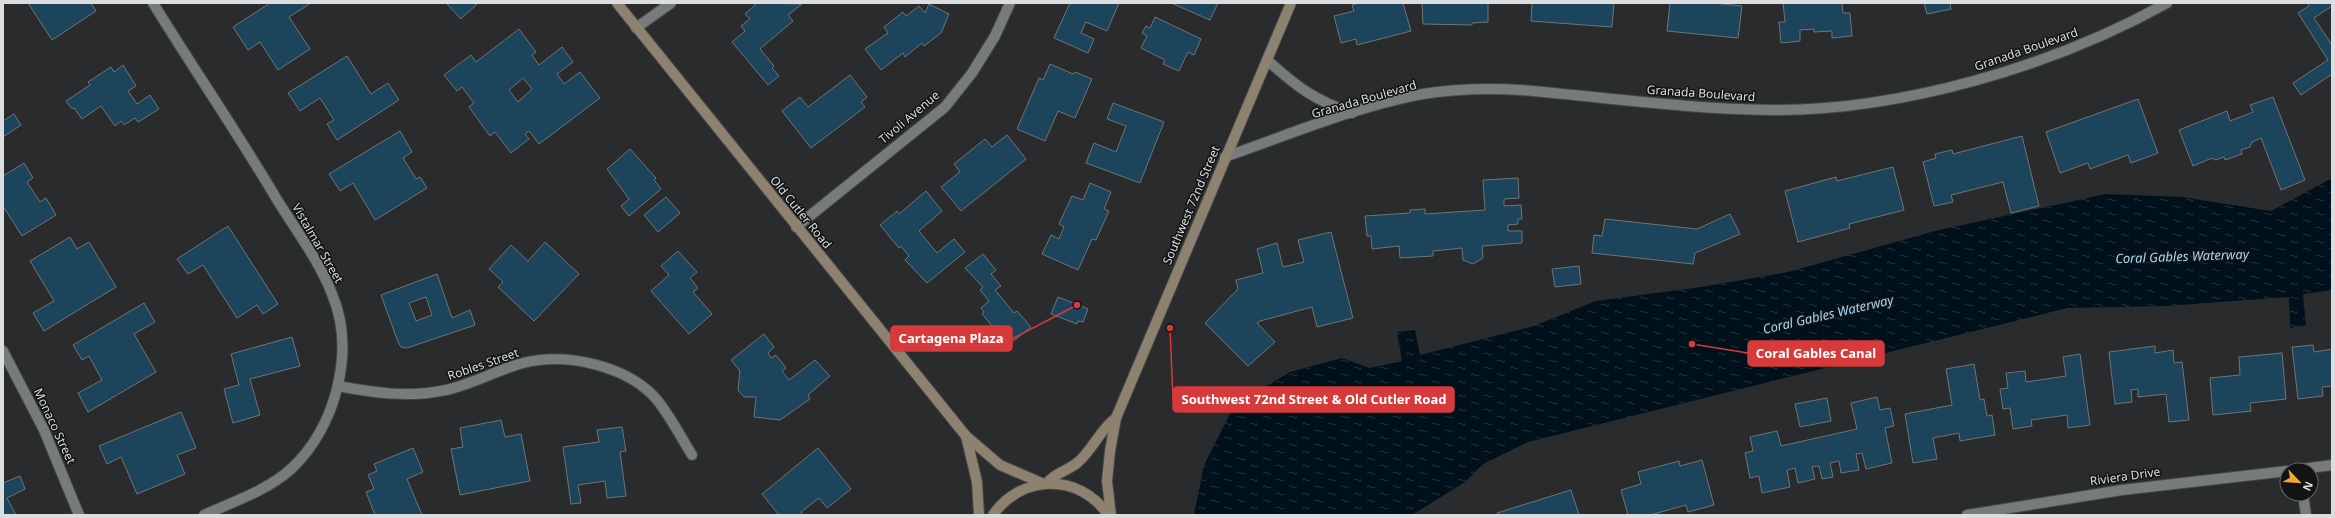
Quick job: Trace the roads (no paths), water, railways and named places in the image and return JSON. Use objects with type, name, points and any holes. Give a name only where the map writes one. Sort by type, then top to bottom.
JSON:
[{"type":"main road","name":"Old Cutler Road","points":[[617,3],[796,227],[966,436],[1000,465],[1045,483]]},
{"type":"main road","name":"Southwest 72nd Street","points":[[1111,515],[1107,481],[1110,451],[1116,418],[1291,3]]},
{"type":"main road","name":"Southwest 72nd Street","points":[[1045,483],[1054,475],[1077,463],[1108,424],[1116,418]]},
{"type":"main road","name":"Old Cutler Road","points":[[966,436],[977,482],[979,515]]},
{"type":"main road","points":[[993,515],[1009,497],[1018,491],[1045,483],[1071,486],[1081,491],[1098,503],[1108,515]]},
{"type":"street","name":"Vistalmar Street","points":[[153,3],[236,132],[327,281],[338,309],[342,344],[338,386],[322,427],[303,456],[290,469],[265,486],[204,515]]},
{"type":"street","points":[[636,28],[671,3]]},
{"type":"street","name":"Tivoli Avenue","points":[[796,227],[945,107],[960,90],[995,36],[1010,3]]},
{"type":"street","name":"Granada Boulevard","points":[[1225,157],[1352,113],[1416,96],[1490,88],[1732,109],[1773,110],[1879,101],[1999,74],[2042,60],[2101,37],[2167,3]]},
{"type":"street","points":[[1267,60],[1296,87],[1323,103],[1352,113]]},
{"type":"street","name":"Monaco Street","points":[[3,351],[44,430],[79,515]]},
{"type":"street","name":"Robles Street","points":[[338,386],[393,395],[423,394],[459,387],[512,366],[536,360],[587,364],[619,374],[649,392],[664,410],[692,455]]},
{"type":"street","points":[[2319,467],[2332,465]]},
{"type":"street","name":"Riviera Drive","points":[[1967,515],[2152,486],[2279,472]]},
{"type":"street","points":[[2304,502],[2306,515]]},
{"type":"water","name":"Coral Gables Waterway","points":[[2332,178],[2332,290],[2303,294],[2306,325],[2290,328],[2289,297],[2166,306],[2067,308],[1528,442],[1483,464],[1465,482],[1412,515],[1194,515],[1204,465],[1230,414],[1257,392],[1290,372],[1342,358],[1370,368],[1402,361],[1397,332],[1415,330],[1420,355],[1534,326],[1596,301],[1701,287],[1788,272],[1935,231],[2106,194],[2182,197],[2271,211]]},
{"type":"place","name":"Cartagena Plaza","points":[[1077,305]]},
{"type":"place","name":"Southwest 72nd Street & Old Cutler Road","points":[[1170,328]]},
{"type":"place","name":"Coral Gables Canal","points":[[1692,344]]}]
